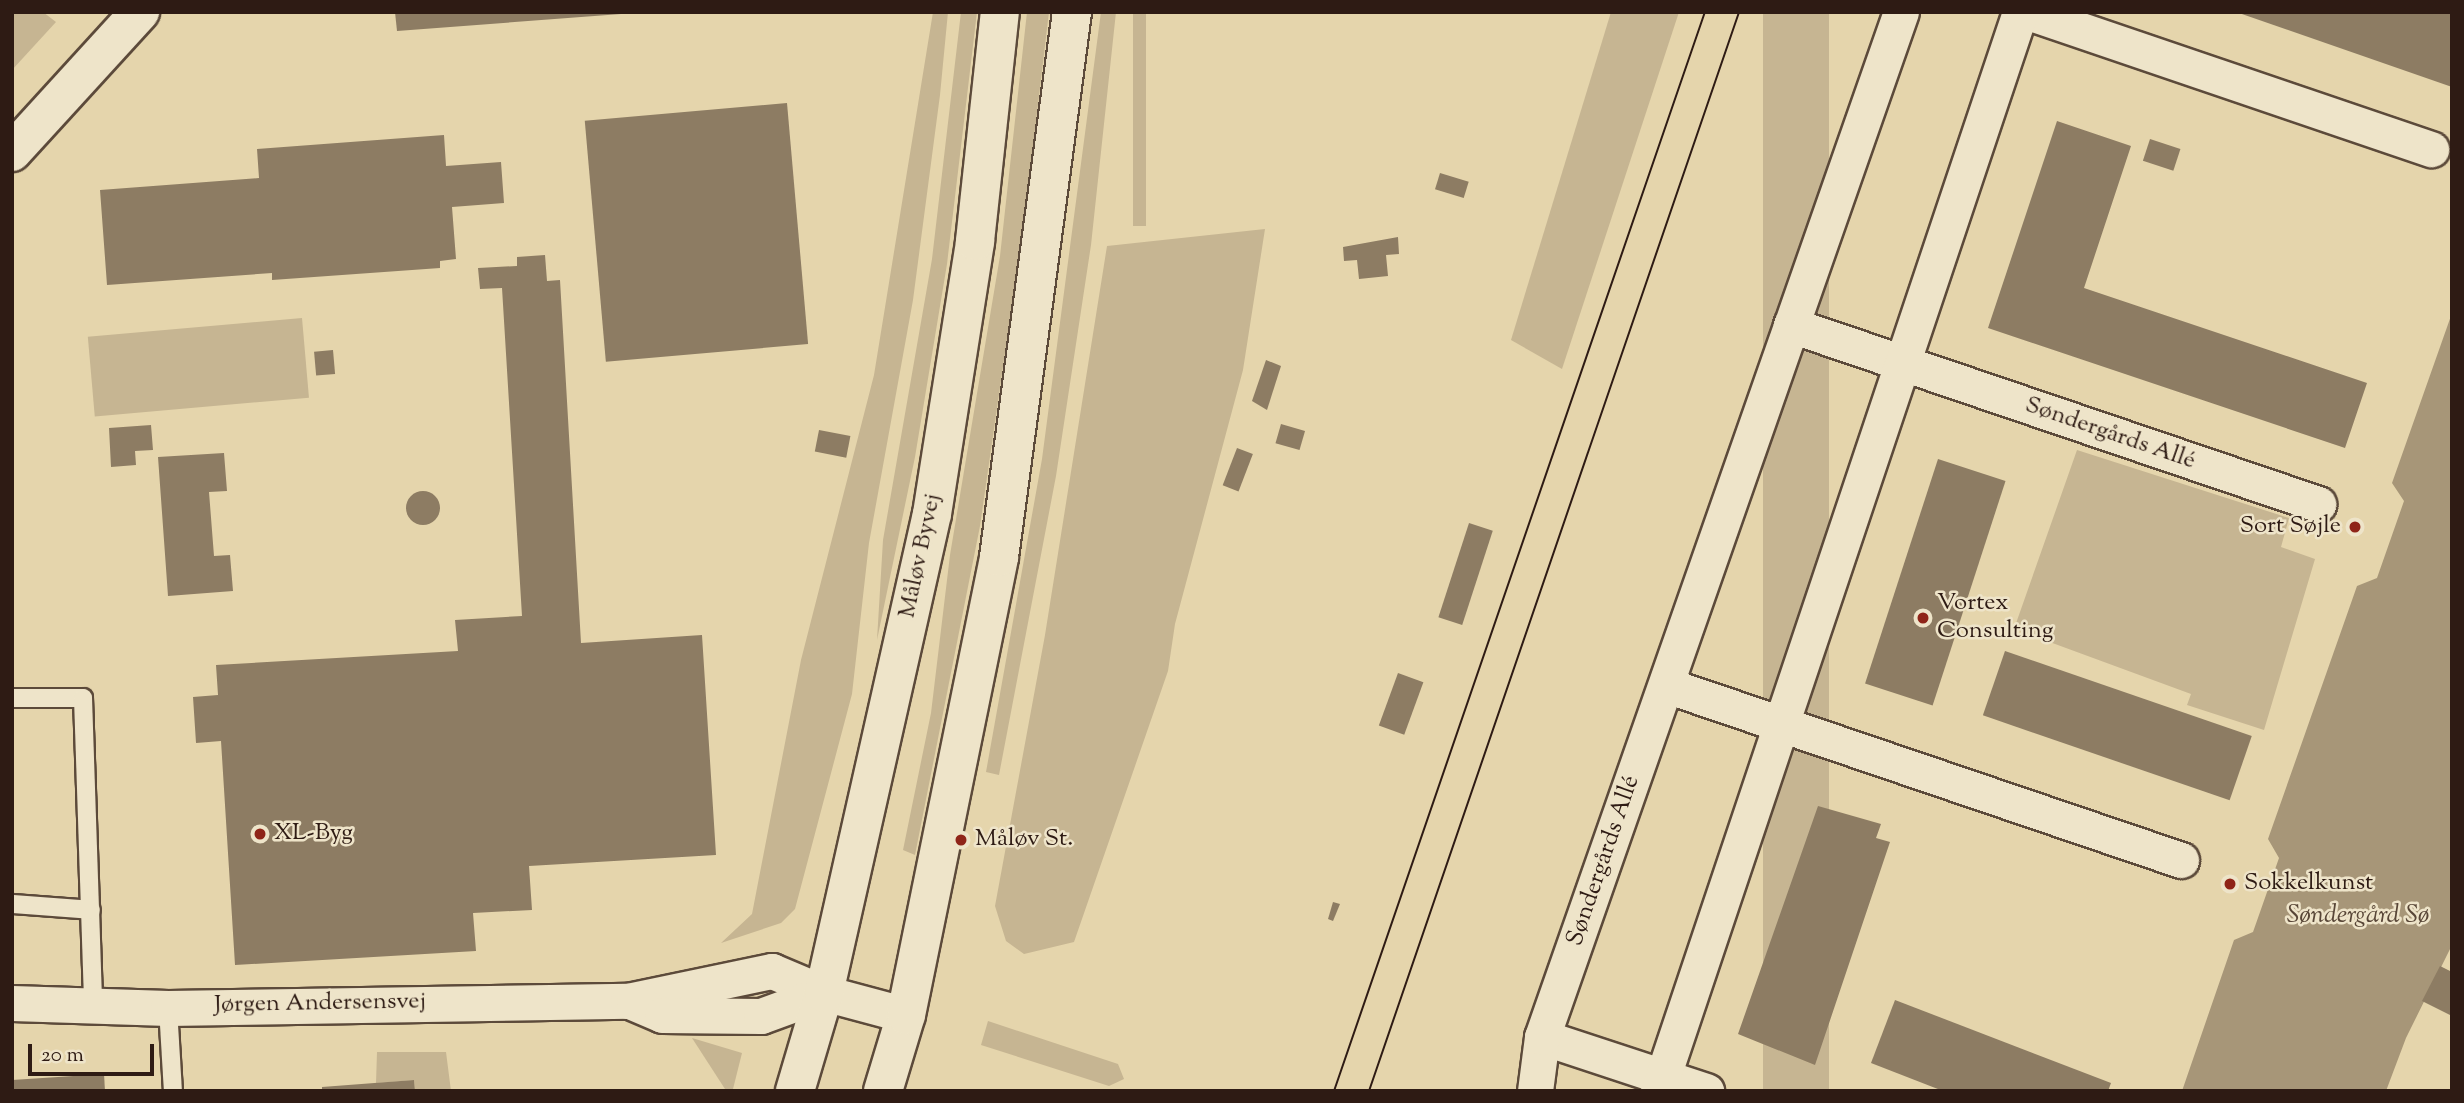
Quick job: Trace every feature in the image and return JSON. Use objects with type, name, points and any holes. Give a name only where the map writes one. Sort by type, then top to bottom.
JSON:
[{"type":"main road","name":"Måløv Byvej","points":[[795,1091],[824,993],[932,514],[975,241],[1000,12]]},
{"type":"main road","points":[[883,1091],[906,1015],[999,557],[1072,12]]},
{"type":"main road","points":[[12,152],[127,17]]},
{"type":"street","name":"Søndergårds Allé","points":[[1535,1091],[1542,1037],[1901,12]]},
{"type":"street","points":[[1659,1083],[2020,12]]},
{"type":"street","points":[[2028,12],[2431,149]]},
{"type":"street","name":"Søndergårds Allé","points":[[1791,325],[2318,504]]},
{"type":"street","points":[[1666,685],[2181,860]]},
{"type":"street","name":"Jørgen Andersensvej","points":[[12,1003],[168,1007],[628,1001],[662,1015],[761,1016],[824,993]]},
{"type":"street","points":[[824,993],[906,1015]]},
{"type":"street","points":[[1542,1037],[1659,1083],[1706,1091]]},
{"type":"lane","points":[[12,698],[83,698],[93,1005]]},
{"type":"lane","points":[[12,905],[91,910]]},
{"type":"lane","points":[[168,1007],[173,1091]]},
{"type":"shaded area","points":[[12,12],[43,12],[56,22],[12,70]]},
{"type":"shaded area","points":[[933,12],[948,12],[940,95],[913,300],[869,543],[852,694],[795,909],[781,923],[721,943],[752,914],[801,660],[874,375]]},
{"type":"shaded area","points":[[961,12],[977,12],[947,264],[915,457],[877,640],[883,540],[932,259]]},
{"type":"shaded area","points":[[1027,12],[1049,12],[1025,214],[980,526],[915,855],[903,850],[931,713],[950,555],[1000,256]]},
{"type":"shaded area","points":[[1101,12],[1116,12],[1091,245],[1056,476],[999,775],[986,772],[1042,459]]},
{"type":"shaded area","points":[[1133,12],[1146,12],[1146,226],[1133,226]]},
{"type":"shaded area","points":[[1611,12],[1679,12],[1562,369],[1511,340]]},
{"type":"shaded area","points":[[1763,12],[1829,12],[1829,1091],[1763,1091]]},
{"type":"shaded area","points":[[1265,229],[1243,370],[1175,624],[1168,671],[1074,942],[1024,954],[1006,941],[995,906],[1045,635],[1107,246]]},
{"type":"shaded area","points":[[302,318],[309,398],[95,416],[88,337]]},
{"type":"shaded area","points":[[2077,450],[2289,518],[2281,547],[2315,559],[2264,730],[2187,705],[2191,694],[2014,629]]},
{"type":"shaded area","points":[[988,1021],[1118,1064],[1124,1079],[1109,1086],[981,1045]]},
{"type":"shaded area","points":[[692,1038],[742,1053],[733,1089],[725,1089]]},
{"type":"shaded area","points":[[377,1052],[446,1052],[451,1091],[415,1091],[414,1080],[376,1083]]},
{"type":"water","name":"Søndergård Sø","points":[[2452,313],[2452,945],[2406,1038],[2386,1091],[2182,1091],[2234,940],[2253,932],[2279,858],[2268,839],[2357,586],[2377,578],[2404,501],[2392,483]]},
{"type":"building","points":[[395,12],[621,12],[621,14],[397,31]]},
{"type":"building","points":[[2239,13],[2452,14],[2452,87]]},
{"type":"building","points":[[787,103],[808,344],[606,362],[585,121]]},
{"type":"building","points":[[2057,121],[2131,146],[2084,288],[2367,383],[2345,448],[1988,328]]},
{"type":"building","points":[[444,135],[446,166],[501,162],[504,203],[452,207],[456,259],[440,261],[440,268],[272,280],[272,273],[107,285],[100,190],[259,178],[257,149]]},
{"type":"building","points":[[2150,139],[2180,149],[2173,171],[2143,161]]},
{"type":"building","points":[[1440,173],[1469,182],[1464,198],[1435,189]]},
{"type":"building","points":[[1398,237],[1399,254],[1386,255],[1388,276],[1359,279],[1357,260],[1344,261],[1343,247]]},
{"type":"building","points":[[545,255],[547,281],[560,280],[581,643],[702,635],[716,855],[529,866],[532,910],[473,913],[476,951],[235,965],[221,741],[196,743],[193,697],[218,695],[216,665],[458,651],[455,620],[522,616],[502,288],[480,289],[478,268],[517,266],[517,257]]},
{"type":"building","points":[[333,350],[335,374],[316,376],[314,352]]},
{"type":"building","points":[[1266,360],[1281,366],[1267,410],[1252,401]]},
{"type":"building","points":[[1281,424],[1305,431],[1300,450],[1275,443]]},
{"type":"building","points":[[151,425],[153,450],[135,451],[136,465],[111,467],[109,428]]},
{"type":"building","points":[[819,430],[850,436],[846,458],[815,452]]},
{"type":"building","points":[[1237,448],[1253,454],[1239,491],[1223,485]]},
{"type":"building","points":[[224,453],[227,491],[209,492],[214,556],[230,555],[233,591],[168,596],[158,457]]},
{"type":"building","points":[[1938,459],[2006,481],[1933,705],[1865,683]]},
{"type":"building","points":[[423,491],[435,496],[440,508],[435,520],[423,525],[411,520],[406,508],[411,496]]},
{"type":"building","points":[[1469,523],[1493,531],[1462,625],[1438,617]]},
{"type":"building","points":[[2005,651],[2252,736],[2230,800],[1983,715]]},
{"type":"building","points":[[1398,673],[1423,682],[1404,735],[1379,726]]},
{"type":"building","points":[[1818,806],[1881,824],[1876,838],[1890,842],[1815,1065],[1738,1034]]},
{"type":"building","points":[[1333,902],[1340,904],[1333,921],[1328,919]]},
{"type":"building","points":[[2440,966],[2452,972],[2452,1016],[2422,1001]]},
{"type":"building","points":[[1895,1000],[2111,1083],[2108,1091],[1943,1091],[1871,1063]]},
{"type":"building","points":[[104,1074],[105,1091],[12,1091],[12,1080]]},
{"type":"building","points":[[414,1080],[415,1091],[322,1091],[322,1087]]},
{"type":"tram line","points":[[1334,1091],[1705,12]]},
{"type":"tram line","points":[[1369,1091],[1739,12]]},
{"type":"place","name":"Sort Søjle","points":[[2355,527]]},
{"type":"place","name":"Vortex Consulting","points":[[1923,618]]},
{"type":"place","name":"XL-Byg","points":[[260,834]]},
{"type":"place","name":"Måløv St.","points":[[961,840]]},
{"type":"place","name":"Sokkelkunst","points":[[2230,884]]}]
